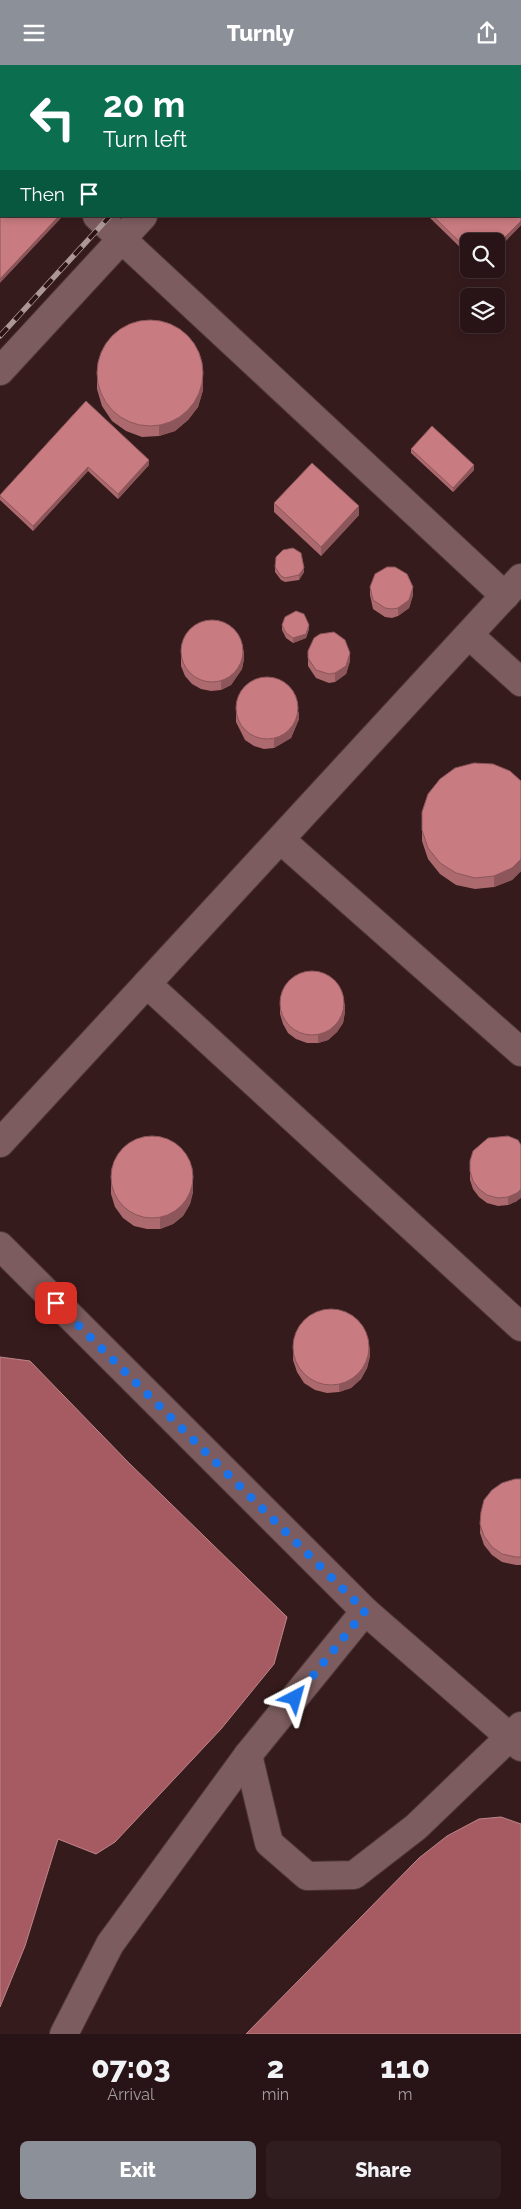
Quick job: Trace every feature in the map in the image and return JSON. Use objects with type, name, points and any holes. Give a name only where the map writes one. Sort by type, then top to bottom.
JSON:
[{"type":"lane","points":[[0,1143],[513,587],[121,241],[98,217]]},
{"type":"lane","points":[[0,371],[142,217]]},
{"type":"lane","points":[[469,635],[521,682]]},
{"type":"lane","points":[[281,840],[521,1052]]},
{"type":"lane","points":[[147,985],[521,1327]]},
{"type":"lane","points":[[0,1246],[365,1611],[518,1737],[416,1827],[354,1875],[307,1876],[269,1843],[248,1755]]},
{"type":"lane","points":[[64,2034],[110,1944],[248,1755],[365,1611]]},
{"type":"shaded area","points":[[0,1357],[30,1361],[129,1463],[287,1617],[274,1664],[221,1729],[115,1842],[96,1854],[58,1839],[25,1946],[0,2007]]},
{"type":"shaded area","points":[[501,1817],[521,1824],[521,2034],[246,2034],[419,1858],[447,1836],[479,1819]]},
{"type":"building","points":[[0,217],[58,217],[0,279]]},
{"type":"building","points":[[434,217],[521,217],[521,221],[505,237],[505,233],[460,233],[460,242]]},
{"type":"building","points":[[150,320],[170,324],[187,336],[199,353],[203,373],[199,393],[187,410],[170,422],[150,426],[130,422],[113,410],[101,393],[97,373],[101,353],[113,336],[130,324]]},
{"type":"building","points":[[86,401],[149,460],[118,494],[88,467],[33,526],[0,495]]},
{"type":"building","points":[[432,426],[474,465],[453,488],[411,449]]},
{"type":"building","points":[[312,463],[359,506],[321,547],[274,503]]},
{"type":"building","points":[[293,548],[301,553],[304,568],[299,575],[285,578],[281,576],[275,567],[276,557],[283,550]]},
{"type":"building","points":[[387,567],[395,567],[407,574],[413,587],[409,600],[398,608],[385,608],[373,600],[370,587],[375,574]]},
{"type":"building","points":[[296,611],[304,614],[309,625],[306,634],[293,638],[286,633],[282,625],[285,617]]},
{"type":"building","points":[[206,620],[218,620],[234,629],[241,639],[243,651],[241,663],[234,673],[218,682],[206,682],[195,677],[186,668],[181,657],[181,645],[186,634],[195,625]]},
{"type":"building","points":[[334,632],[345,640],[350,653],[346,666],[335,673],[329,674],[316,670],[308,658],[308,651],[314,638],[320,634]]},
{"type":"building","points":[[261,677],[273,677],[289,686],[296,696],[298,708],[296,720],[289,730],[273,739],[261,739],[250,734],[241,725],[236,714],[236,702],[241,691],[250,682]]},
{"type":"building","points":[[474,763],[493,764],[510,771],[521,781],[521,859],[512,868],[494,876],[475,878],[456,873],[440,863],[428,848],[422,830],[422,812],[428,794],[440,779],[455,768]]},
{"type":"building","points":[[312,971],[324,974],[335,980],[341,991],[344,1003],[341,1015],[335,1026],[324,1032],[312,1035],[300,1032],[289,1026],[283,1015],[280,1003],[283,991],[289,980],[300,974]]},
{"type":"building","points":[[152,1136],[168,1139],[181,1148],[190,1161],[193,1177],[190,1193],[181,1206],[168,1215],[152,1218],[136,1215],[123,1206],[114,1193],[111,1177],[114,1161],[123,1148],[136,1139]]},
{"type":"building","points":[[508,1136],[518,1140],[521,1145],[521,1189],[508,1197],[498,1198],[487,1195],[479,1189],[473,1181],[470,1161],[473,1151],[488,1138]]},
{"type":"building","points":[[331,1309],[346,1312],[358,1320],[366,1332],[369,1347],[366,1362],[358,1374],[346,1382],[331,1385],[316,1382],[304,1374],[296,1362],[293,1347],[296,1332],[304,1320],[316,1312]]},
{"type":"building","points":[[521,1479],[521,1557],[502,1554],[492,1547],[484,1536],[480,1524],[484,1500],[492,1490],[502,1483]]},
{"type":"railway","points":[[0,336],[109,217]]},
{"type":"route","points":[[56,1303],[365,1611],[295,1698]]}]
